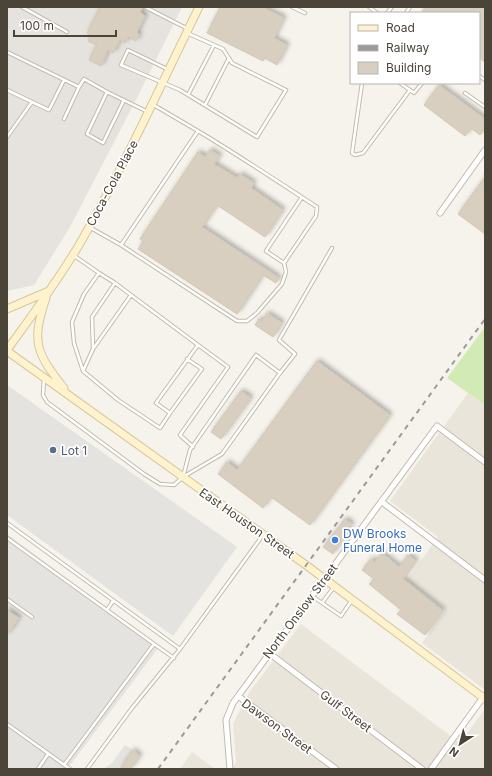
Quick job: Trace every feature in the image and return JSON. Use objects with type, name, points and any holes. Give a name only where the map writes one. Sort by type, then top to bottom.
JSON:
[{"type":"main road","name":"Coca-Cola Place","points":[[7,350],[49,291],[89,227],[169,70],[199,7]]},
{"type":"main road","points":[[7,309],[49,291]]},
{"type":"main road","points":[[49,291],[38,321],[36,337],[40,354],[48,368],[69,395]]},
{"type":"main road","name":"East Houston Street","points":[[7,350],[334,586],[484,698]]},
{"type":"street","points":[[440,212],[485,150]]},
{"type":"street","name":"North Onslow Street","points":[[230,769],[226,720],[228,712],[269,653],[437,426],[485,462]]},
{"type":"street","points":[[382,502],[485,580]]},
{"type":"street","name":"Gulf Street","points":[[269,653],[422,769]]},
{"type":"street","name":"Dawson Street","points":[[238,696],[336,769]]},
{"type":"street","points":[[431,769],[484,698]]},
{"type":"lane","points":[[22,7],[67,32]]},
{"type":"lane","points":[[292,7],[305,13]]},
{"type":"lane","points":[[147,8],[187,31],[223,49],[230,57],[232,63],[286,90],[257,137],[188,95],[163,82],[121,65],[128,50],[169,70]]},
{"type":"lane","points":[[188,95],[214,45]]},
{"type":"lane","points":[[7,52],[79,87]]},
{"type":"lane","points":[[205,105],[230,57]]},
{"type":"lane","points":[[64,119],[84,79],[148,112]]},
{"type":"lane","points":[[7,90],[49,110],[64,80]]},
{"type":"lane","points":[[362,84],[352,154],[355,155],[363,153],[410,90]]},
{"type":"lane","points":[[401,84],[414,93],[421,84]]},
{"type":"lane","points":[[107,92],[87,134],[103,143],[124,100]]},
{"type":"lane","points":[[465,93],[485,107]]},
{"type":"lane","points":[[7,137],[32,102]]},
{"type":"lane","points":[[152,104],[252,164],[317,207],[316,216],[284,263]]},
{"type":"lane","points":[[121,245],[198,131]]},
{"type":"lane","points":[[89,227],[121,245],[237,321],[247,321],[257,313],[282,284],[286,272],[284,263],[266,251],[302,197]]},
{"type":"lane","points":[[44,377],[43,395],[47,402],[144,474],[160,484],[174,484],[222,454],[295,354],[279,340],[332,248]]},
{"type":"lane","points":[[72,255],[115,283],[228,367],[180,435],[192,446]]},
{"type":"lane","points":[[99,273],[84,294],[72,322],[74,343],[83,371],[118,400],[160,428],[202,370],[187,359]]},
{"type":"lane","points":[[93,349],[92,317],[115,283]]},
{"type":"lane","points":[[83,371],[93,349],[131,295]]},
{"type":"lane","points":[[170,414],[156,403],[198,345]]},
{"type":"lane","points":[[183,477],[192,446],[256,355],[280,373]]},
{"type":"lane","points":[[7,523],[180,649]]},
{"type":"lane","points":[[87,769],[132,708],[174,658],[263,535]]},
{"type":"lane","points":[[7,538],[174,658]]},
{"type":"lane","points":[[322,603],[334,586]]},
{"type":"lane","points":[[312,595],[341,616],[352,600]]},
{"type":"lane","points":[[7,599],[32,617]]},
{"type":"lane","points":[[107,610],[113,600]]},
{"type":"lane","points":[[64,765],[154,644]]},
{"type":"lane","points":[[7,724],[70,769]]},
{"type":"lane","points":[[38,769],[48,754]]},
{"type":"shaded area","points":[[7,7],[182,7],[70,227],[34,285],[7,291]]},
{"type":"shaded area","name":"Lot 1","points":[[7,385],[237,547],[173,636],[7,515]]},
{"type":"shaded area","points":[[468,393],[485,405],[485,690],[422,643],[446,610],[407,580],[438,537],[390,501]]},
{"type":"shaded area","points":[[7,534],[159,647],[71,764],[64,769],[7,769],[7,635],[18,618],[7,610]]},
{"type":"shaded area","points":[[301,624],[460,743],[484,710],[485,769],[232,769],[236,762],[233,724],[249,693]]},
{"type":"shaded area","points":[[125,745],[133,750],[120,769],[103,769],[112,763]]},
{"type":"shaded area","points":[[192,752],[215,769],[180,769]]},
{"type":"green space","points":[[485,327],[485,405],[447,378]]},
{"type":"building","points":[[100,7],[143,7],[140,12],[145,16],[137,32],[139,35],[136,41],[128,37],[125,43],[120,40],[113,53],[108,50],[101,66],[89,60],[97,45],[88,41],[90,36],[87,33]]},
{"type":"building","points":[[220,7],[262,7],[284,18],[274,38],[287,45],[277,65],[265,58],[263,61],[207,33]]},
{"type":"building","points":[[425,7],[485,7],[485,62],[480,59],[480,12],[422,12]]},
{"type":"building","points":[[439,85],[485,119],[485,129],[480,135],[471,128],[465,136],[424,105]]},
{"type":"building","points":[[210,150],[220,156],[214,164],[237,178],[240,174],[254,183],[251,188],[283,210],[265,237],[217,205],[202,227],[279,278],[276,283],[263,275],[237,314],[138,249],[143,241],[140,239],[198,152],[205,157]]},
{"type":"building","points":[[485,177],[485,234],[458,214]]},
{"type":"building","points":[[267,313],[282,323],[273,337],[255,325],[259,319],[262,321]]},
{"type":"building","points":[[317,361],[390,415],[310,525],[271,497],[263,508],[218,474],[227,462],[237,470]]},
{"type":"building","points":[[241,391],[251,398],[221,439],[211,432]]},
{"type":"building","name":"DW Brooks Funeral Home","points":[[345,519],[352,524],[333,554],[323,547]]},
{"type":"building","points":[[382,553],[399,567],[408,555],[416,561],[403,579],[443,611],[425,635],[397,614],[401,610],[369,584],[374,579],[362,570],[371,559],[375,562]]},
{"type":"building","points":[[7,610],[19,618],[7,635]]},
{"type":"building","points":[[133,750],[140,756],[130,769],[120,769]]},
{"type":"railway","points":[[158,769],[485,319]]},
{"type":"place","name":"Lot 1","points":[[53,450]]},
{"type":"place","name":"DW Brooks Funeral Home","points":[[335,540]]}]
